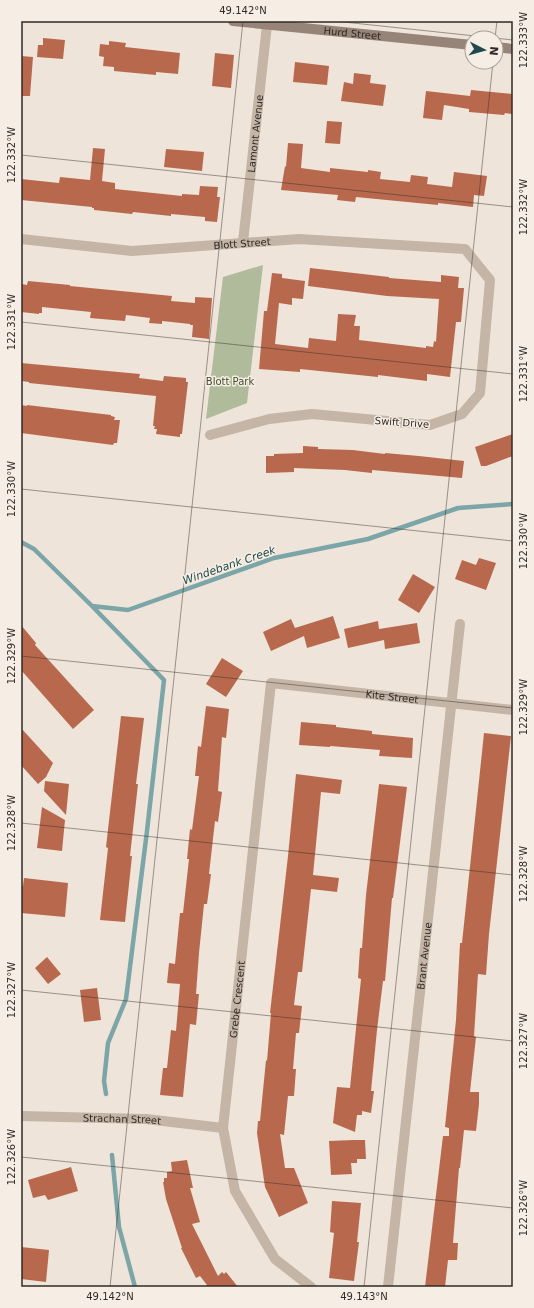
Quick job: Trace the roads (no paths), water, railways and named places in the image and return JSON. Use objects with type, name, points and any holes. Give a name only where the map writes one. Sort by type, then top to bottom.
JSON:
[{"type":"street","name":"Hurd Street","points":[[233,21],[464,44]]},
{"type":"street","name":"Lamont Avenue","points":[[243,242],[267,25]]},
{"type":"street","name":"Blott Street","points":[[21,239],[132,251],[299,239],[464,249]]},
{"type":"street","name":"Swift Drive","points":[[210,435],[269,419],[312,414],[430,425],[462,414],[480,393],[490,280],[464,249]]},
{"type":"street","name":"Brant Avenue","points":[[388,1287],[453,703],[460,624]]},
{"type":"street","name":"Kite Street","points":[[271,683],[513,710]]},
{"type":"street","name":"Grebe Crescent","points":[[271,683],[223,1128],[236,1191],[276,1259],[311,1287]]},
{"type":"street","name":"Strachan Street","points":[[21,1116],[146,1120],[223,1128]]},
{"type":"waterway","name":"Windebank Creek","points":[[21,542],[34,549],[92,606],[128,610],[274,558],[368,539],[458,508],[513,504]]},
{"type":"waterway","points":[[92,606],[164,680],[126,999],[108,1043],[104,1081],[106,1094]]},
{"type":"waterway","points":[[112,1155],[119,1227],[135,1287]]},
{"type":"park label","name":"Blott Park","points":[[230,381]]}]
